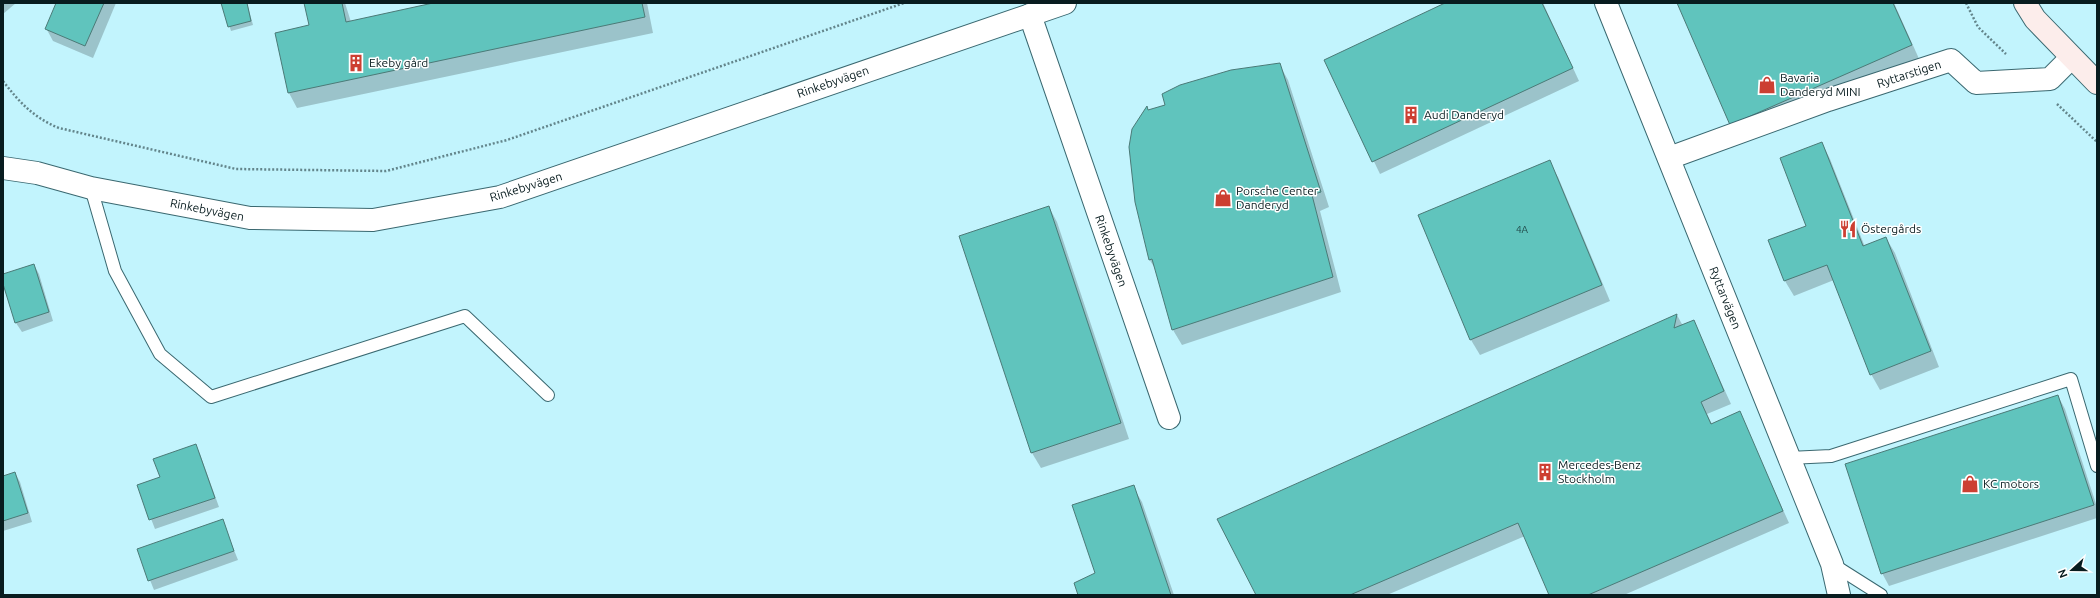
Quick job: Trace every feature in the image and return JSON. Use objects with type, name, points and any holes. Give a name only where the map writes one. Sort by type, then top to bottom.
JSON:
[{"type":"street","name":"Rinkebyvägen","points":[[3,168],[37,173],[91,188],[250,218],[373,220],[493,198],[1065,3]]},
{"type":"street","name":"Ryttarvägen","points":[[1606,3],[1832,564],[1839,595]]},
{"type":"street","points":[[2025,3],[2035,19],[2071,58],[2097,83]]},
{"type":"street","name":"Rinkebyvägen","points":[[1030,15],[1169,418]]},
{"type":"street","name":"Ryttarstigen","points":[[1669,158],[1828,100],[1951,60],[1976,83],[2050,80],[2071,58]]},
{"type":"lane","points":[[91,188],[115,271],[160,354],[211,397],[465,316],[548,395]]},
{"type":"lane","points":[[1789,458],[1831,456],[2071,379],[2097,466]]},
{"type":"lane","points":[[1832,564],[1881,595]]},
{"type":"path","points":[[3,81],[19,102],[43,122],[59,128],[236,169],[386,171],[507,140],[904,3]]},
{"type":"building","points":[[56,3],[104,3],[85,46],[45,29]]},
{"type":"building","points":[[221,3],[247,3],[251,21],[228,27]]},
{"type":"building","name":"Ekeby gård","points":[[304,3],[342,3],[346,22],[433,3],[642,3],[645,17],[288,93],[275,33],[309,25]]},
{"type":"building","name":"Audi Danderyd","points":[[1445,3],[1542,3],[1573,68],[1372,162],[1324,60]]},
{"type":"building","name":"Bavaria Danderyd MINI","points":[[1677,3],[1893,3],[1912,45],[1730,125]]},
{"type":"building","name":"Porsche Center Danderyd","points":[[1280,63],[1321,192],[1312,195],[1333,277],[1172,330],[1152,259],[1149,260],[1135,202],[1129,147],[1132,129],[1147,106],[1148,110],[1165,105],[1162,94],[1180,85],[1231,70]]},
{"type":"building","points":[[1822,142],[1863,246],[1886,237],[1931,351],[1870,375],[1827,265],[1784,281],[1768,240],[1806,226],[1780,158]]},
{"type":"building","points":[[1550,160],[1602,285],[1470,340],[1418,215]]},
{"type":"building","points":[[1049,206],[1121,423],[1031,453],[959,236]]},
{"type":"building","points":[[34,264],[49,312],[15,323],[3,284],[3,274]]},
{"type":"building","name":"Mercedes-Benz Stockholm","points":[[1677,314],[1674,328],[1694,320],[1724,391],[1701,402],[1711,424],[1740,411],[1783,511],[1588,595],[1549,595],[1518,523],[1350,595],[1256,595],[1217,519]]},
{"type":"building","name":"KC motors","points":[[2058,395],[2094,505],[1881,574],[1845,464]]},
{"type":"building","points":[[196,444],[215,498],[149,520],[137,485],[160,477],[153,459]]},
{"type":"building","points":[[15,472],[28,513],[3,521],[3,476]]},
{"type":"building","points":[[1134,485],[1171,595],[1078,595],[1074,583],[1095,573],[1072,505]]},
{"type":"building","points":[[223,519],[234,551],[148,581],[137,549]]},
{"type":"place","name":"Ekeby gård","points":[[356,63]]},
{"type":"place","name":"Bavaria Danderyd MINI","points":[[1767,85]]},
{"type":"place","name":"Audi Danderyd","points":[[1411,115]]},
{"type":"place","name":"Porsche Center Danderyd","points":[[1223,198]]},
{"type":"place","name":"Östergårds","points":[[1848,229]]},
{"type":"place","name":"Mercedes-Benz Stockholm","points":[[1545,472]]},
{"type":"place","name":"KC motors","points":[[1970,484]]}]
